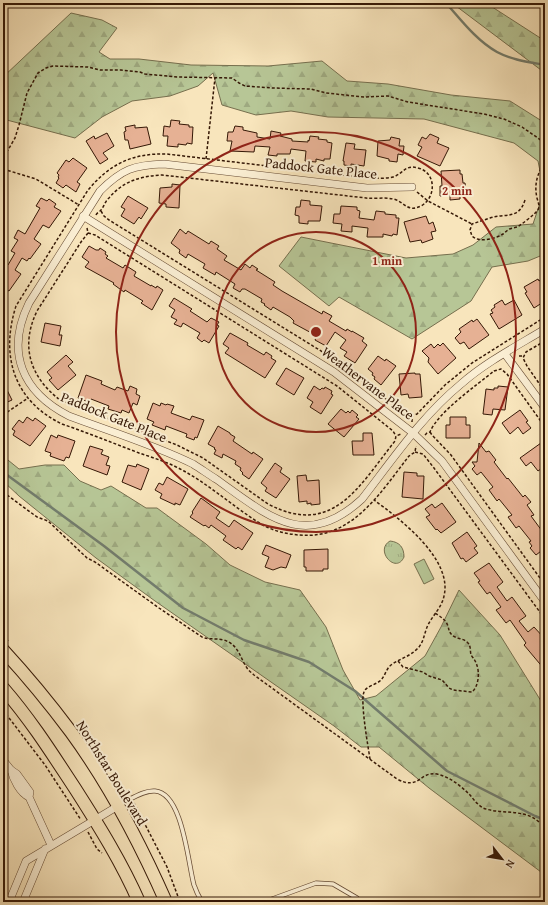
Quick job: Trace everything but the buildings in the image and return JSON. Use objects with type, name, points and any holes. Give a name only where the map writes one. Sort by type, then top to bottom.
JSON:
[{"type":"main road","name":"Northstar Boulevard","points":[[3,650],[32,683],[71,732],[87,756],[118,806],[150,865],[166,902]]},
{"type":"main road","points":[[3,688],[34,726],[89,822],[108,841],[139,902]]},
{"type":"street","name":"Paddock Gate Place","points":[[412,187],[367,188],[164,164],[134,167],[112,179],[100,191],[29,303],[22,317],[18,344],[19,354],[26,379],[35,392],[46,402],[69,416],[164,451],[195,465],[273,518],[299,525],[326,522],[352,508],[366,493],[413,434],[435,409],[461,384],[545,329]]},
{"type":"street","name":"Weathervane Place","points":[[84,216],[334,372],[406,428],[442,461],[545,602]]},
{"type":"street","points":[[505,354],[545,408]]},
{"type":"street","points":[[3,760],[30,792],[29,797],[48,847],[22,902]]},
{"type":"street","points":[[9,902],[26,861],[118,806]]},
{"type":"lane","points":[[118,806],[146,792],[155,791],[164,795],[172,803],[180,822],[194,887],[202,902]]},
{"type":"lane","points":[[264,902],[316,883],[333,884],[357,898],[361,902]]},
{"type":"path","points":[[3,156],[15,138],[27,93],[38,73],[46,68],[54,66],[88,67],[100,70],[121,70],[177,78],[232,78],[245,86],[311,90],[364,97],[388,96],[408,102],[470,111],[504,119],[522,127],[545,143]]},
{"type":"path","points":[[206,159],[215,78]]},
{"type":"path","points":[[412,416],[412,422],[400,436],[396,436],[394,441],[350,498],[340,505],[319,513],[306,515],[294,514],[280,510],[268,504],[192,452],[60,400],[51,393],[37,376],[29,357],[28,345],[31,322],[88,233],[87,228],[97,212],[101,211],[103,205],[109,197],[124,185],[139,177],[162,175],[366,198],[394,199],[408,208],[414,208],[421,206],[428,201],[431,196],[432,181],[429,175],[417,167],[410,167],[391,178],[368,178],[156,154],[145,155],[119,163],[103,174],[88,190],[22,295],[11,320],[7,341],[8,357],[17,382],[33,406],[53,420],[182,470],[262,524],[278,531],[306,536],[333,531],[349,524],[375,500],[409,456],[415,452],[423,454],[545,619]]},
{"type":"path","points":[[472,224],[470,230],[472,236],[478,240],[498,237],[508,229],[517,227],[523,223],[538,210],[539,204],[536,181],[540,169],[545,163]]},
{"type":"path","points":[[3,169],[36,179],[79,204]]},
{"type":"path","points":[[412,187],[428,201],[472,224],[519,212],[523,207],[525,200]]},
{"type":"path","points":[[101,211],[109,220],[334,359],[404,413],[412,416],[417,414],[445,385],[472,362],[545,317]]},
{"type":"path","points":[[88,233],[95,235],[337,386],[393,431],[396,436]]},
{"type":"path","points":[[545,341],[526,352],[524,356],[524,362],[545,392]]},
{"type":"path","points":[[519,356],[524,356]]},
{"type":"path","points":[[501,369],[502,365]]},
{"type":"path","points":[[501,369],[507,374],[545,427]]},
{"type":"path","points":[[415,452],[415,447],[420,440],[430,432],[438,420],[454,404],[494,371],[501,369]]},
{"type":"path","points":[[3,415],[28,398]]},
{"type":"path","points":[[430,432],[451,455],[545,585]]},
{"type":"path","points":[[3,492],[37,517],[48,521],[87,558],[121,580],[155,606],[202,637],[208,640],[218,639],[225,641],[234,647],[241,654],[247,668],[254,675],[405,783],[412,783],[430,774],[443,776],[462,788],[483,808],[527,815],[536,820],[545,829]]},
{"type":"path","points":[[366,493],[414,531],[437,562],[443,574],[445,584],[444,596],[428,626],[422,643],[417,649],[391,665],[380,681],[366,689],[363,694],[370,759]]},
{"type":"path","points":[[398,661],[400,665],[404,667],[424,672],[428,676],[442,680],[449,688],[453,690],[472,692],[477,687],[478,667],[472,655],[469,644],[465,640],[452,636],[444,619],[435,613]]},
{"type":"path","points":[[3,710],[89,822],[97,849],[104,854]]},
{"type":"green space","points":[[452,3],[486,3],[545,41],[545,73]]},
{"type":"green space","points":[[71,13],[102,20],[117,28],[99,52],[110,59],[139,59],[191,65],[268,66],[322,61],[347,81],[388,84],[451,95],[510,101],[545,123],[545,254],[528,261],[492,267],[471,301],[412,339],[339,297],[329,306],[279,266],[301,237],[406,258],[453,254],[473,245],[496,227],[533,224],[544,191],[538,161],[514,143],[424,119],[328,117],[291,111],[256,115],[222,105],[213,73],[198,86],[170,96],[132,101],[102,117],[75,138],[3,119],[3,77]]},
{"type":"green space","points":[[3,456],[19,469],[45,465],[64,465],[80,481],[101,490],[111,486],[146,508],[157,508],[206,544],[230,565],[265,582],[300,590],[326,627],[343,670],[360,700],[376,696],[425,656],[459,590],[500,635],[545,709],[545,875],[429,788],[379,747],[361,747],[334,726],[96,558],[19,496],[3,481]]},
{"type":"green space","points":[[390,541],[399,544],[402,548],[404,557],[400,562],[392,562],[385,555],[384,550]]},
{"type":"green space","points":[[424,559],[434,579],[424,584],[414,564]]},
{"type":"waterway","points":[[446,3],[470,30],[497,52],[509,57],[545,65]]},
{"type":"waterway","points":[[3,472],[104,546],[183,608],[244,640],[309,662],[355,691],[447,771],[545,820]]}]
